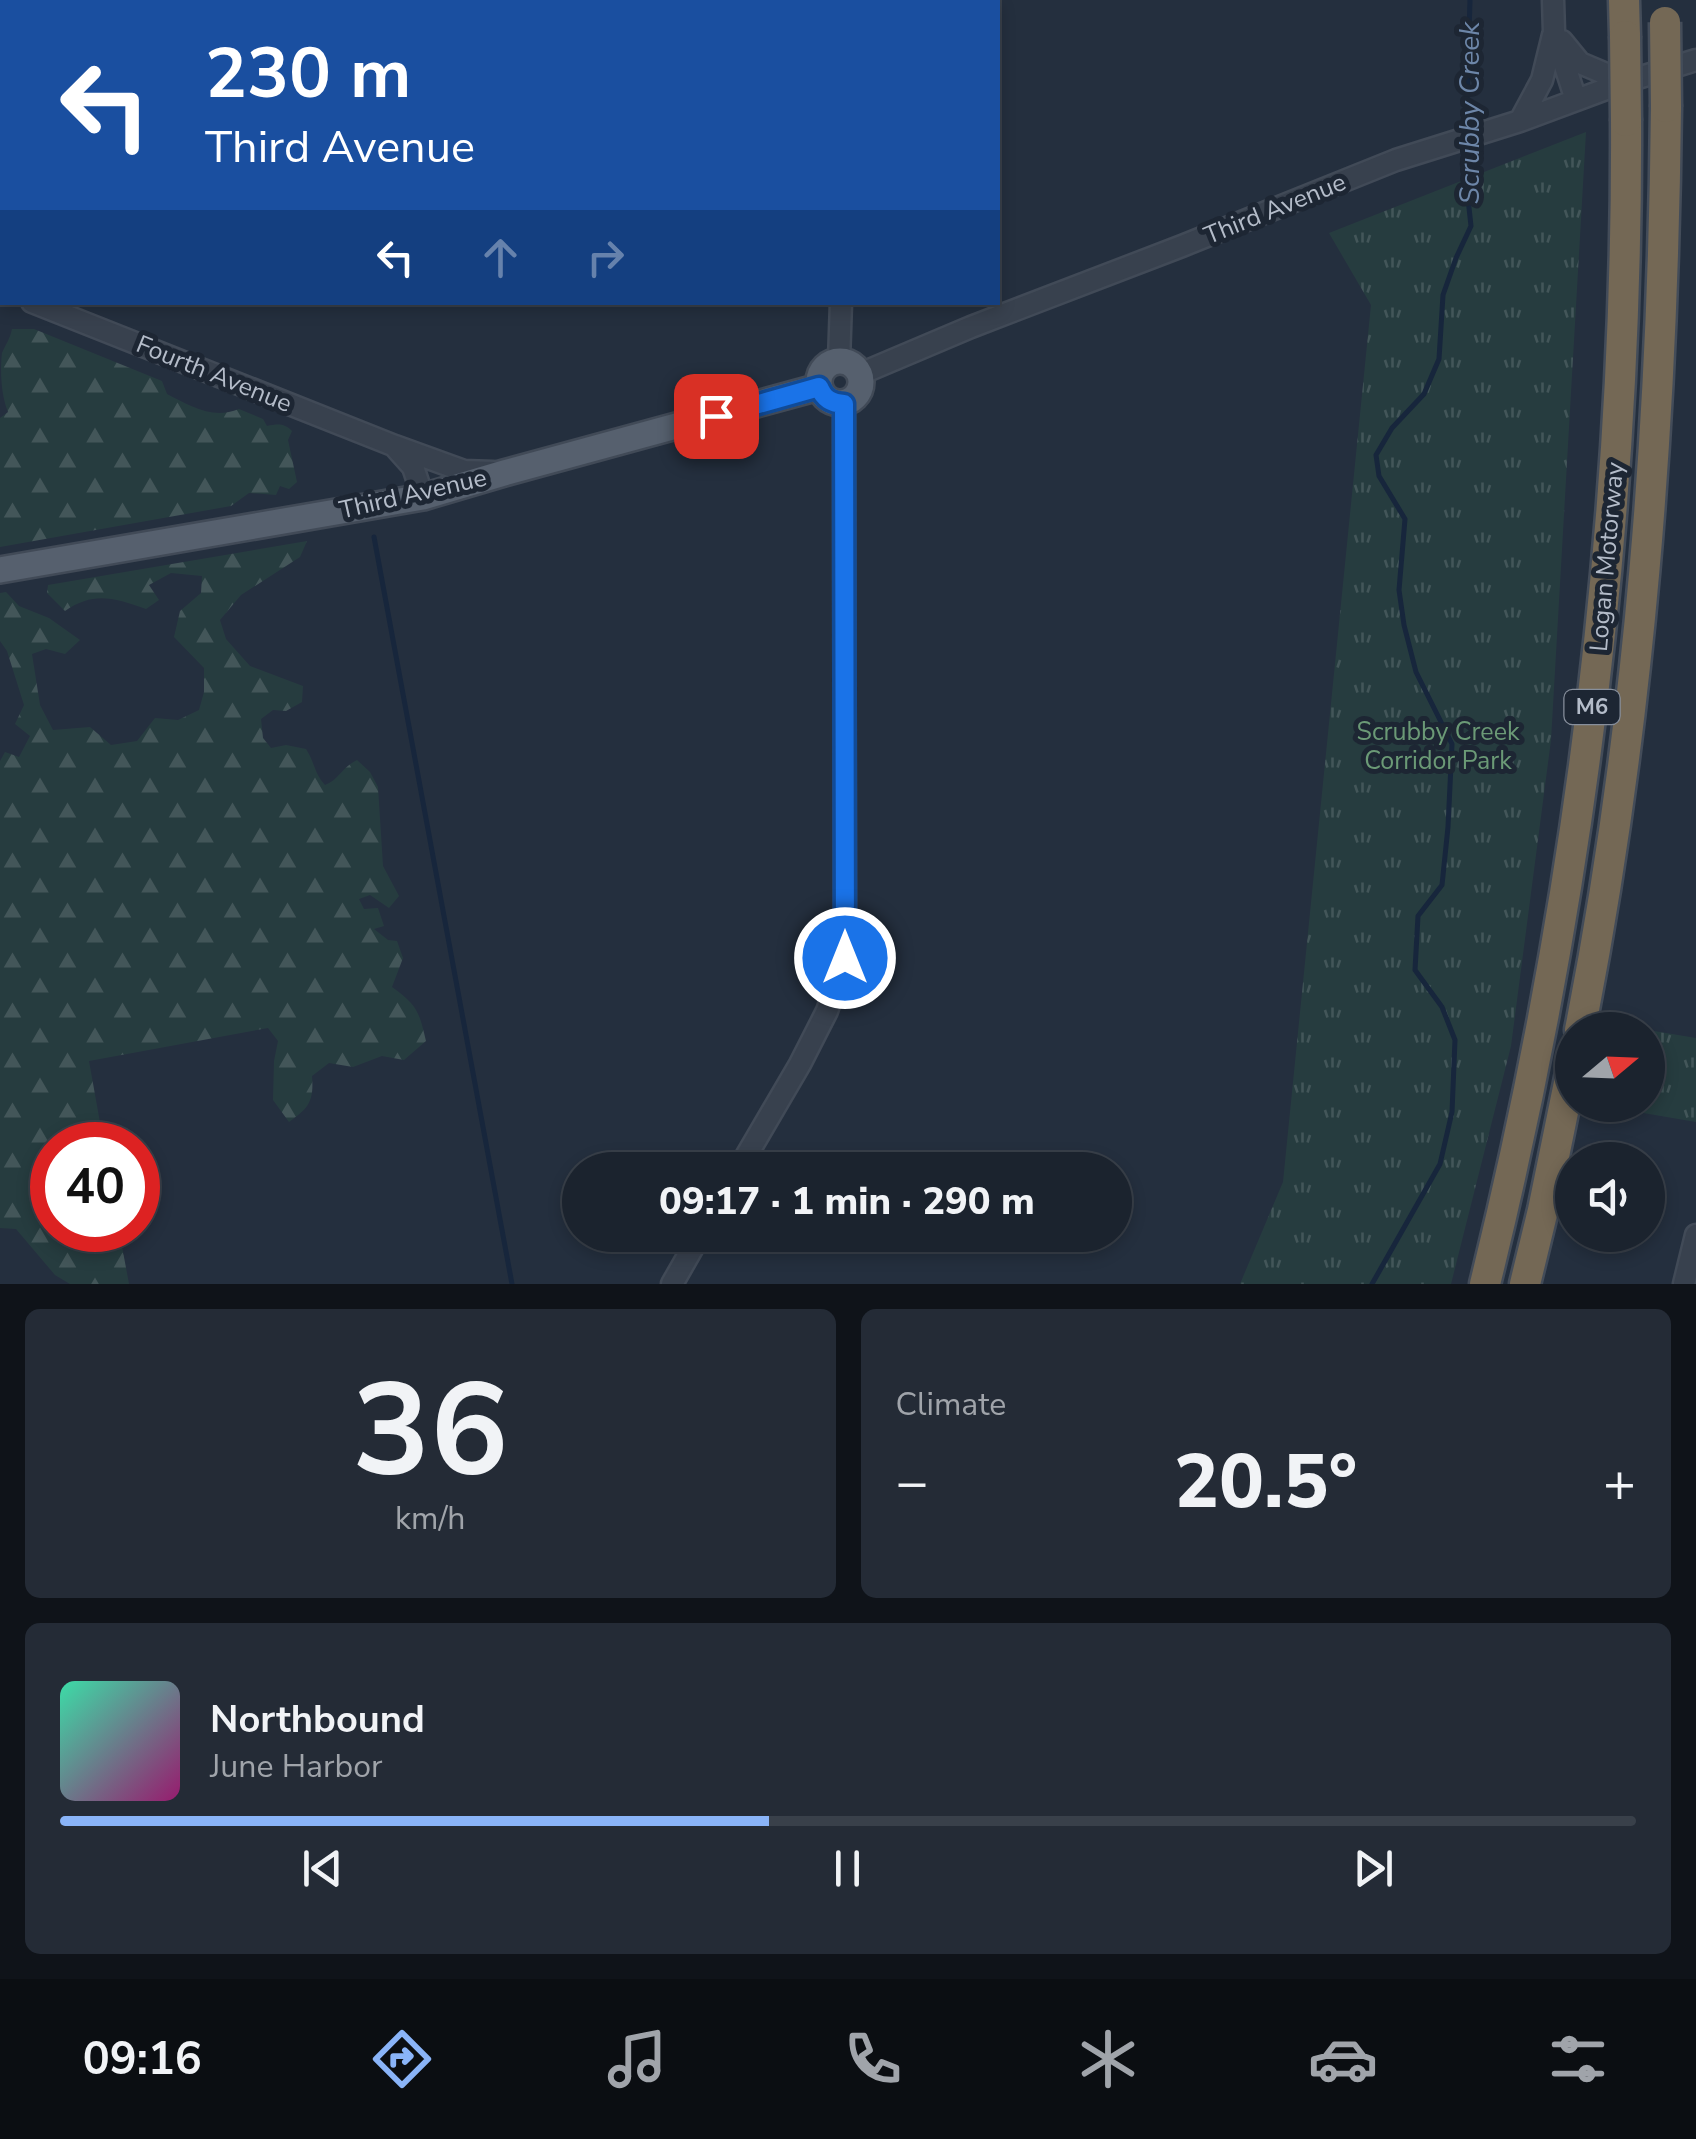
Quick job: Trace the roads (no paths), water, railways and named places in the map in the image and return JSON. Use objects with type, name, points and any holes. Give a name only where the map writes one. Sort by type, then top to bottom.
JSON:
[{"type":"highway","name":"Logan Motorway","points":[[1486,1284],[1549,991],[1592,710],[1617,435],[1626,228],[1624,0]]},
{"type":"highway","name":"Logan Motorway","points":[[1583,1012],[1626,743],[1652,497],[1664,267],[1664,11]]},
{"type":"highway","points":[[1525,1284],[1561,1122]]},
{"type":"main road","name":"Third Avenue","points":[[0,570],[423,497],[819,387],[824,368],[849,367]]},
{"type":"main road","points":[[819,387],[832,402],[844,404],[856,397],[860,391],[849,367]]},
{"type":"street","points":[[1520,122],[1542,80],[1554,32],[1553,0]]},
{"type":"street","points":[[1554,32],[1580,63],[1625,82]]},
{"type":"street","points":[[1554,32],[1576,100]]},
{"type":"street","name":"Third Avenue","points":[[849,367],[971,327],[1396,160],[1520,122],[1696,60]]},
{"type":"street","name":"Fourth Avenue","points":[[40,305],[464,471],[504,473]]},
{"type":"street","points":[[841,305],[849,367]]},
{"type":"street","points":[[749,1152],[827,1010],[845,958],[844,404]]},
{"type":"street","points":[[395,446],[413,468],[423,497]]},
{"type":"street","points":[[1684,1284],[1696,1235]]},
{"type":"street","points":[[672,1284],[690,1252]]},
{"type":"waterway","name":"Scrubby Creek","points":[[1466,132],[1470,0]]},
{"type":"waterway","name":"Scrubby Creek","points":[[1372,1284],[1440,1164],[1452,1112],[1455,1040],[1442,1007],[1415,970],[1418,916],[1442,885],[1452,744],[1416,672],[1399,590],[1405,519],[1379,476],[1376,455],[1392,428],[1424,394],[1439,359],[1443,295],[1471,226],[1465,143]]},
{"type":"waterway","points":[[374,537],[512,1284]]},
{"type":"park label","name":"Scrubby Creek Corridor Park","points":[[1438,746]]}]
